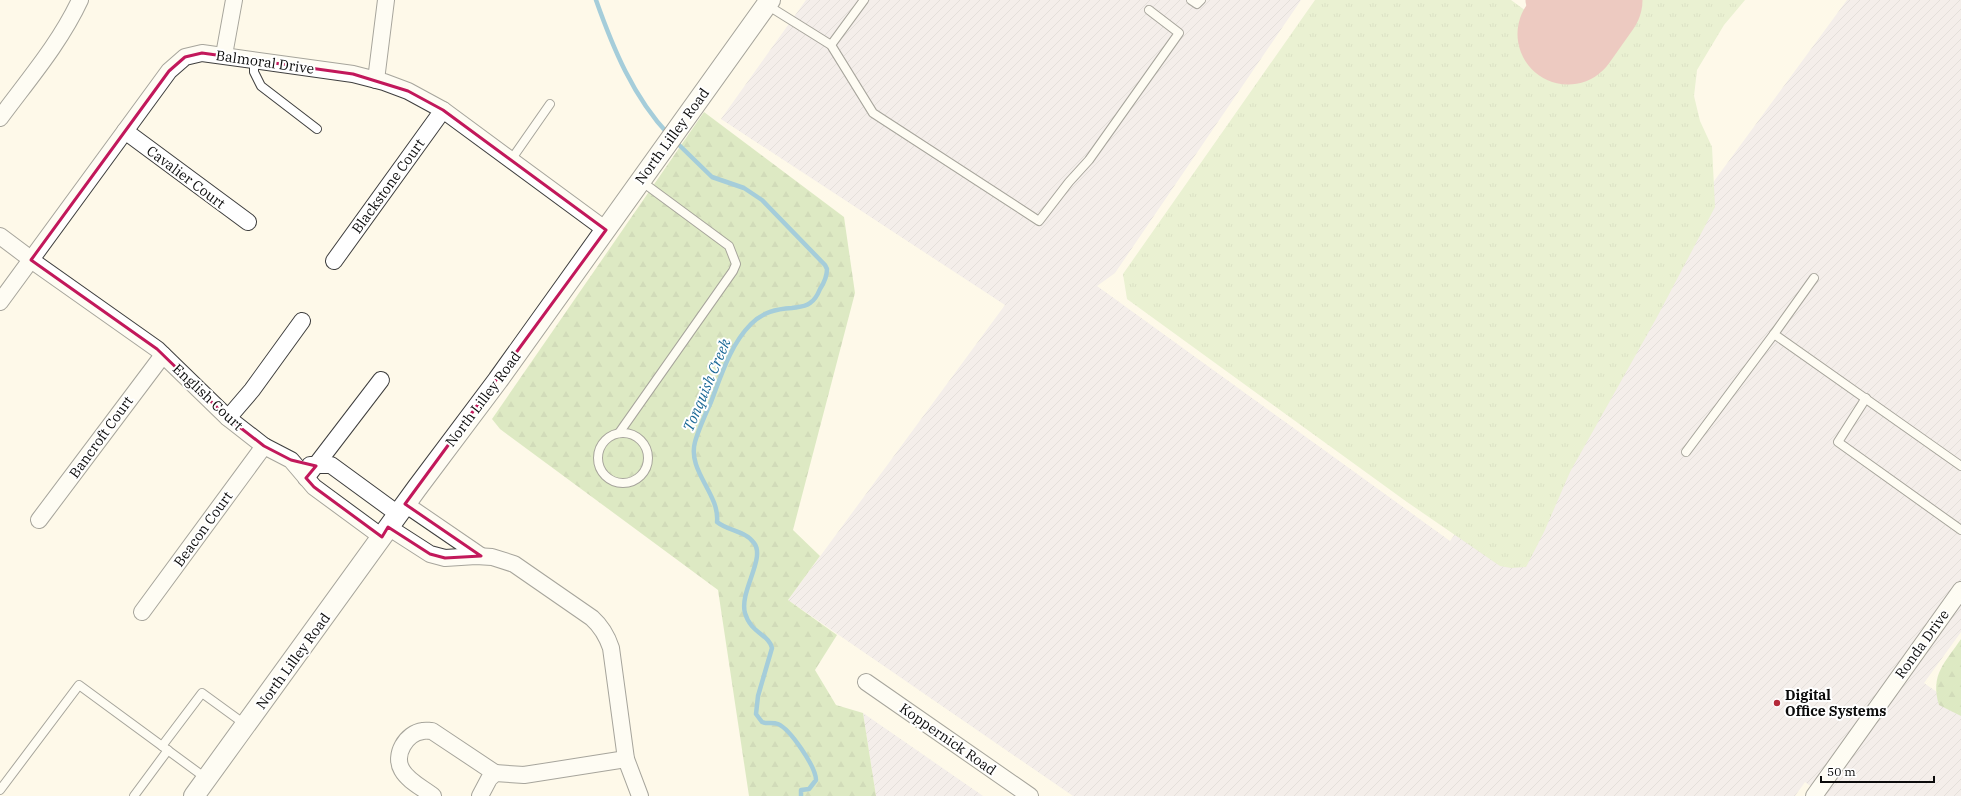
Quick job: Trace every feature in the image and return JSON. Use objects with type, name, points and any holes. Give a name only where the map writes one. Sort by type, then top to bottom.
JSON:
[{"type":"street","points":[[0,118],[60,37],[80,0]]},
{"type":"street","points":[[224,55],[234,0]]},
{"type":"street","points":[[376,80],[386,0]]},
{"type":"street","name":"North Lilley Road","points":[[194,796],[393,520],[498,380],[768,2]]},
{"type":"street","name":"Balmoral Drive","points":[[0,302],[28,257],[175,64],[185,57],[193,54],[202,53],[224,55],[353,74],[408,91],[443,110],[606,230]]},
{"type":"street","name":"Blackstone Court","points":[[334,261],[443,110]]},
{"type":"street","name":"Cavalier Court","points":[[125,131],[248,222]]},
{"type":"street","name":"English Court","points":[[0,236],[163,354],[228,418],[264,446],[311,472],[314,487],[393,520]]},
{"type":"street","points":[[228,418],[252,390],[302,321]]},
{"type":"street","name":"Bancroft Court","points":[[39,520],[163,354]]},
{"type":"street","points":[[311,472],[381,380]]},
{"type":"street","name":"Beacon Court","points":[[142,612],[264,446]]},
{"type":"street","points":[[311,472],[330,465],[430,554],[445,558],[481,556],[492,557],[514,564],[592,618],[607,636],[611,648],[626,759],[640,796]]},
{"type":"street","points":[[393,520],[481,556]]},
{"type":"street","name":"Ronda Drive","points":[[1814,796],[1961,590]]},
{"type":"street","name":"Koppernick Road","points":[[866,682],[1030,796]]},
{"type":"street","points":[[433,796],[410,780],[402,770],[399,762],[400,752],[405,742],[412,735],[422,731],[432,732],[495,773],[524,775],[626,759]]},
{"type":"street","points":[[480,796],[489,779],[495,773]]},
{"type":"lane","points":[[831,45],[864,0]]},
{"type":"lane","points":[[1191,0],[1197,4],[1201,0]]},
{"type":"lane","points":[[768,2],[831,45],[873,113],[1039,221],[1089,160],[1179,33],[1149,10]]},
{"type":"lane","points":[[254,60],[254,72],[261,86],[317,129]]},
{"type":"lane","points":[[511,160],[550,104]]},
{"type":"lane","points":[[619,433],[636,437],[646,449],[648,457],[644,472],[632,482],[624,483],[608,478],[602,471],[599,464],[601,447],[611,436],[619,433],[733,271],[736,264],[729,246],[640,181]]},
{"type":"lane","points":[[1686,452],[1814,278]]},
{"type":"lane","points":[[1774,334],[1961,466]]},
{"type":"lane","points":[[1866,398],[1838,442],[1961,530]]},
{"type":"lane","points":[[0,790],[79,685],[207,779]]},
{"type":"lane","points":[[134,796],[202,693],[246,725]]},
{"type":"highlighted area","points":[[202,53],[353,74],[408,91],[443,110],[606,230],[405,504],[481,556],[445,558],[430,554],[388,527],[382,537],[314,487],[306,478],[316,466],[291,460],[264,446],[228,418],[157,349],[31,260],[169,71],[185,57]]},
{"type":"shaded area","points":[[806,0],[1301,0],[1115,273],[1097,286],[1450,541],[1847,0],[1961,0],[1961,632],[1924,683],[1961,709],[1961,796],[1824,796],[1805,782],[1795,796],[1073,796],[788,600],[1005,305],[721,119]]},
{"type":"shaded area","points":[[863,713],[983,796],[876,796]]},
{"type":"green space","points":[[1315,0],[1511,0],[1588,56],[1628,0],[1745,0],[1724,25],[1697,70],[1694,96],[1700,121],[1712,147],[1715,207],[1657,317],[1570,472],[1544,532],[1526,567],[1511,568],[1500,566],[1407,502],[1127,299],[1123,274]]},
{"type":"green space","points":[[704,112],[844,217],[855,293],[793,530],[820,556],[788,600],[837,635],[815,670],[836,705],[863,713],[876,796],[749,796],[718,590],[500,429],[492,419]]},
{"type":"green space","points":[[1961,639],[1961,716],[1939,705],[1936,685],[1941,669]]},
{"type":"waterway","name":"Tonquish Creek","points":[[596,0],[625,71],[645,105],[669,135]]},
{"type":"waterway","name":"Tonquish Creek","points":[[675,141],[712,177],[744,188],[762,200],[825,265],[827,269],[824,282],[812,302],[804,306],[781,309],[765,314],[751,324],[737,341],[698,432],[694,453],[695,463],[699,473],[714,502],[717,512],[717,522],[742,533],[751,539],[757,549],[755,566],[744,605],[745,613],[751,625],[770,643],[772,648],[758,696],[756,714],[762,722],[776,723],[783,727],[802,749],[812,766],[816,780],[809,789],[801,790],[801,796]]},
{"type":"taxiway","points":[[1546,0],[1576,22]]},
{"type":"runway","points":[[1568,34],[1592,0]]},
{"type":"place","name":"Digital Office Systems","points":[[1777,703]]}]
